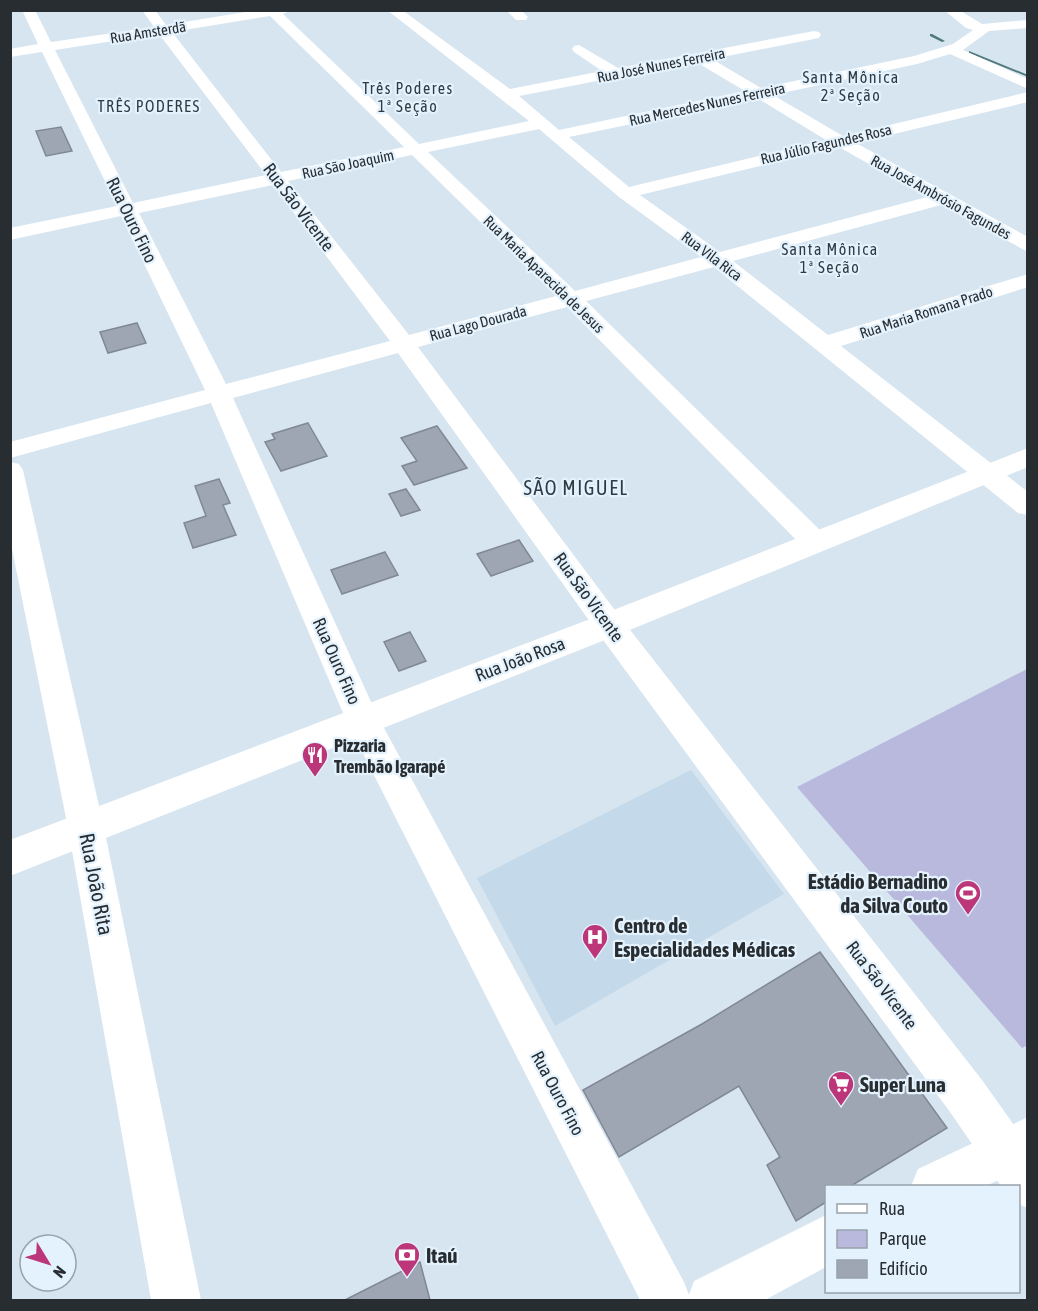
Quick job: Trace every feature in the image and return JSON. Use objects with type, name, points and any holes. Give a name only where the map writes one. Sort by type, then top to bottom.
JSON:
[{"type":"main road","name":"Rua João Rosa","points":[[10,858],[609,625],[813,541],[1028,457]]},
{"type":"main road","points":[[938,1185],[1020,1160]]},
{"type":"main road","points":[[713,1300],[825,1241]]},
{"type":"street","name":"Rua Ouro Fino","points":[[28,10],[219,393],[363,720],[666,1300]]},
{"type":"street","name":"Rua São Vicente","points":[[148,10],[403,343],[609,625],[966,1096],[1020,1160]]},
{"type":"street","name":"Rua Vila Rica","points":[[393,10],[507,94],[625,193],[716,258],[1028,506]]},
{"type":"street","points":[[950,10],[971,26],[983,29],[999,25],[1028,24]]},
{"type":"street","name":"Rua Amsterdã","points":[[10,53],[276,11]]},
{"type":"street","name":"Rua Maria Aparecida de Jesus","points":[[276,11],[415,150],[570,298],[813,541]]},
{"type":"street","name":"Rua Mercedes Nunes Ferreira","points":[[550,129],[761,92],[917,60],[960,46],[983,29]]},
{"type":"street","name":"Rua José Nunes Ferreira","points":[[507,94],[814,35]]},
{"type":"street","points":[[960,46],[992,52]]},
{"type":"street","points":[[960,46],[1028,85]]},
{"type":"street","points":[[579,49],[615,73]]},
{"type":"street","name":"Rua José Ambrósio Fagundes","points":[[698,57],[761,92],[839,141],[1028,246]]},
{"type":"street","name":"Rua Júlio Fagundes Rosa","points":[[625,193],[1028,97]]},
{"type":"street","name":"Rua São Joaquim","points":[[10,234],[415,150],[550,129]]},
{"type":"street","name":"Rua Lago Dourada","points":[[10,450],[945,198]]},
{"type":"street","name":"Rua Maria Romana Prado","points":[[824,344],[1028,280]]},
{"type":"street","name":"Rua João Rita","points":[[10,470],[87,828],[176,1300]]},
{"type":"shaded area","name":"Centro de Especialidades Médicas","points":[[691,770],[784,894],[555,1026],[477,878]]},
{"type":"green space","name":"Estádio Bernadino da Silva Couto","points":[[1027,669],[1028,1045],[1022,1048],[797,787]]},
{"type":"building","points":[[61,127],[72,151],[46,156],[36,131]]},
{"type":"building","points":[[137,323],[146,343],[108,353],[100,332]]},
{"type":"building","points":[[308,423],[327,456],[281,471],[265,442],[275,439],[272,434]]},
{"type":"building","points":[[437,426],[467,468],[414,485],[402,466],[417,461],[401,438]]},
{"type":"building","points":[[219,479],[230,503],[223,505],[236,535],[193,548],[184,523],[206,516],[195,486]]},
{"type":"building","points":[[406,489],[420,510],[401,516],[389,494]]},
{"type":"building","points":[[519,540],[533,561],[491,576],[477,554]]},
{"type":"building","points":[[385,552],[398,575],[342,594],[331,570]]},
{"type":"building","points":[[410,632],[426,661],[399,671],[384,642]]},
{"type":"building","points":[[820,952],[947,1128],[853,1185],[825,1185],[825,1203],[796,1221],[767,1165],[780,1157],[739,1086],[619,1157],[583,1090],[702,1024]]},
{"type":"building","name":"Itaú","points":[[420,1262],[430,1300],[345,1300]]},
{"type":"waterway","points":[[931,35],[943,41]]},
{"type":"waterway","points":[[970,52],[1028,76]]},
{"type":"place","name":"Pizzaria Trembão Igarapé","points":[[315,778]]},
{"type":"place","name":"Estádio Bernadino da Silva Couto","points":[[968,916]]},
{"type":"place","name":"Centro de Especialidades Médicas","points":[[595,960]]},
{"type":"place","name":"Super Luna","points":[[841,1107]]},
{"type":"place","name":"Itaú","points":[[407,1278]]},
{"type":"district","name":"Santa Mônica 2ª Seção","points":[[851,86]]},
{"type":"district","name":"Três Poderes 1ª Seção","points":[[408,97]]},
{"type":"district","name":"TRÊS PODERES","points":[[149,106]]},
{"type":"district","name":"Santa Mônica 1ª Seção","points":[[830,258]]},
{"type":"district","name":"SÃO MIGUEL","points":[[576,487]]}]
